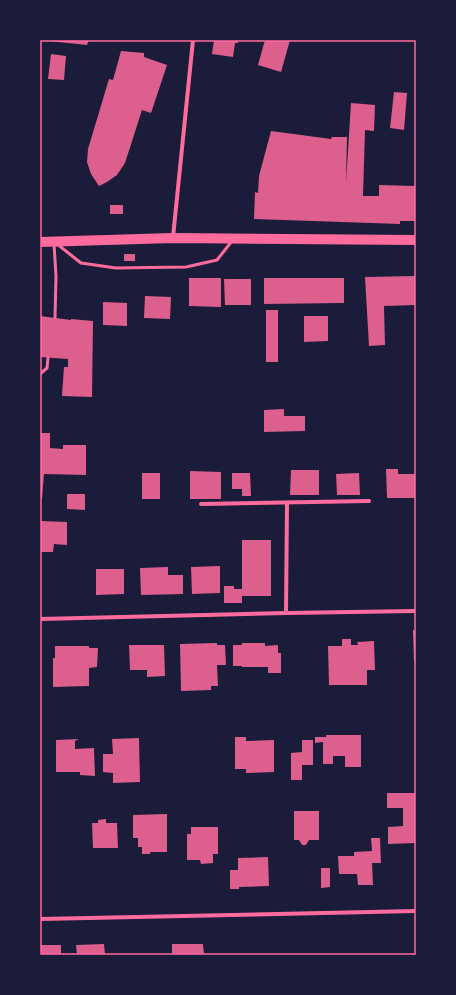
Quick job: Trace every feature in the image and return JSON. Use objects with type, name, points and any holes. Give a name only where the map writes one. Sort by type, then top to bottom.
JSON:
[{"type":"main road","points":[[40,242],[173,238],[416,240]]},
{"type":"street","points":[[173,238],[193,40]]},
{"type":"street","points":[[202,504],[287,504],[369,501]]},
{"type":"street","points":[[286,612],[287,504]]},
{"type":"street","points":[[40,619],[286,612],[416,611]]},
{"type":"street","points":[[40,919],[416,912]]},
{"type":"lane","points":[[54,242],[81,262],[116,268],[186,267],[217,260],[233,239]]},
{"type":"lane","points":[[54,242],[56,276],[55,318]]},
{"type":"lane","points":[[40,374],[47,368],[48,358]]},
{"type":"building","points":[[49,40],[89,40],[87,45]]},
{"type":"building","points":[[214,40],[238,40],[238,43],[235,43],[233,57],[212,54]]},
{"type":"building","points":[[265,40],[290,40],[281,72],[258,65]]},
{"type":"building","points":[[121,51],[144,53],[144,57],[167,65],[151,113],[142,110],[125,163],[117,175],[99,186],[91,174],[87,162],[88,149],[109,79],[113,80]]},
{"type":"building","points":[[51,54],[66,56],[64,80],[48,79]]},
{"type":"building","points":[[394,92],[407,93],[404,130],[390,128]]},
{"type":"building","points":[[351,103],[375,105],[374,131],[365,130],[363,196],[379,196],[379,185],[416,186],[416,221],[400,221],[400,224],[254,219],[255,192],[258,193],[259,176],[271,131],[331,139],[332,137],[347,137],[346,183]]},
{"type":"building","points":[[110,205],[123,205],[123,214],[110,214]]},
{"type":"building","points":[[124,254],[135,254],[135,261],[124,261]]},
{"type":"building","points":[[416,276],[416,305],[384,306],[385,345],[369,346],[365,277]]},
{"type":"building","points":[[189,278],[221,278],[221,307],[189,306]]},
{"type":"building","points":[[264,278],[344,278],[344,303],[264,304]]},
{"type":"building","points":[[224,279],[251,279],[251,305],[225,305]]},
{"type":"building","points":[[145,296],[171,297],[170,319],[144,318]]},
{"type":"building","points":[[103,302],[127,303],[127,326],[103,325]]},
{"type":"building","points":[[266,310],[278,310],[278,362],[266,362]]},
{"type":"building","points":[[40,316],[93,321],[92,397],[62,396],[64,367],[68,367],[68,359],[40,357]]},
{"type":"building","points":[[304,316],[328,316],[328,341],[304,342]]},
{"type":"building","points":[[284,409],[284,416],[305,416],[305,431],[264,432],[264,410]]},
{"type":"building","points":[[40,433],[50,433],[50,448],[63,449],[63,445],[86,445],[86,475],[44,474],[42,499],[40,499]]},
{"type":"building","points":[[386,469],[398,469],[398,474],[416,474],[416,498],[387,498]]},
{"type":"building","points":[[291,470],[319,470],[319,495],[290,495]]},
{"type":"building","points":[[190,471],[221,472],[221,499],[190,499]]},
{"type":"building","points":[[142,473],[160,473],[160,499],[142,499]]},
{"type":"building","points":[[232,473],[250,473],[251,496],[242,496],[242,489],[232,489]]},
{"type":"building","points":[[359,473],[360,495],[337,495],[336,474]]},
{"type":"building","points":[[67,494],[85,494],[85,510],[67,509]]},
{"type":"building","points":[[40,521],[67,522],[67,545],[54,544],[53,552],[40,552]]},
{"type":"building","points":[[242,540],[271,540],[271,596],[242,596],[242,603],[224,603],[224,586],[234,586],[234,589],[242,589]]},
{"type":"building","points":[[220,566],[220,593],[192,594],[191,567]]},
{"type":"building","points":[[168,567],[168,575],[183,575],[183,594],[141,595],[140,568]]},
{"type":"building","points":[[96,569],[124,569],[124,594],[96,595]]},
{"type":"building","points":[[413,630],[416,630],[416,661],[414,661]]},
{"type":"building","points":[[342,639],[351,639],[351,645],[358,645],[357,642],[374,641],[375,670],[367,670],[367,685],[329,685],[328,646],[342,646]]},
{"type":"building","points":[[217,643],[217,645],[225,645],[226,665],[217,665],[218,686],[211,686],[211,690],[181,691],[180,644]]},
{"type":"building","points":[[242,643],[265,643],[265,646],[278,645],[278,653],[281,653],[281,673],[268,673],[268,667],[233,666],[233,645],[242,645]]},
{"type":"building","points":[[129,645],[164,645],[165,676],[147,677],[147,670],[130,670]]},
{"type":"building","points":[[55,646],[89,646],[89,648],[98,648],[97,667],[89,668],[89,686],[53,687],[53,658],[55,658]]},
{"type":"building","points":[[326,735],[361,735],[361,767],[345,767],[345,756],[333,756],[333,764],[323,764],[323,742],[315,743],[315,737],[326,737]]},
{"type":"building","points":[[235,737],[246,737],[246,741],[274,740],[274,772],[246,773],[246,769],[235,769]]},
{"type":"building","points":[[139,738],[140,782],[113,783],[113,773],[103,772],[103,754],[113,754],[112,739]]},
{"type":"building","points":[[79,739],[75,741],[75,749],[94,748],[95,776],[80,775],[80,772],[56,772],[56,740]]},
{"type":"building","points":[[302,740],[313,740],[313,765],[302,765],[302,780],[291,780],[291,753],[302,752]]},
{"type":"building","points":[[387,793],[416,793],[416,843],[388,844],[388,827],[403,826],[403,808],[387,808]]},
{"type":"building","points":[[294,811],[319,811],[319,840],[309,840],[306,845],[302,845],[299,840],[294,840]]},
{"type":"building","points":[[167,814],[167,852],[150,852],[150,854],[142,854],[142,847],[138,847],[138,838],[133,838],[133,815]]},
{"type":"building","points":[[106,819],[106,823],[117,823],[118,848],[93,848],[92,823],[98,823],[98,820]]},
{"type":"building","points":[[191,827],[218,827],[218,854],[213,854],[213,863],[201,864],[200,860],[187,860],[187,834],[191,834]]},
{"type":"building","points":[[371,838],[380,838],[381,863],[372,863],[373,885],[358,885],[357,874],[339,874],[338,856],[354,856],[354,852],[372,851]]},
{"type":"building","points":[[268,857],[269,886],[239,887],[239,889],[230,889],[230,870],[238,870],[238,858]]},
{"type":"building","points":[[321,868],[330,868],[330,887],[321,888]]},
{"type":"building","points":[[104,944],[105,955],[77,955],[76,945]]},
{"type":"building","points":[[172,944],[203,944],[204,955],[172,955]]},
{"type":"building","points":[[40,945],[61,945],[61,955],[40,955]]}]
